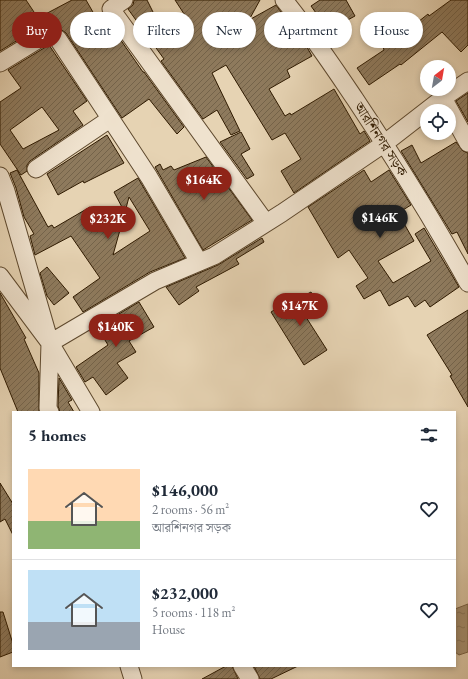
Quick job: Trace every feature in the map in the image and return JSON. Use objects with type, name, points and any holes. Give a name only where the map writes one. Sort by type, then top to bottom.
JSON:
[{"type":"street","points":[[124,0],[110,8],[266,223]]},
{"type":"street","name":"আরশিনগর সড়ক","points":[[284,0],[310,32],[385,144],[468,283]]},
{"type":"street","points":[[0,63],[44,36],[51,35],[58,39],[149,177],[200,262]]},
{"type":"street","points":[[50,343],[155,281],[214,256],[385,144],[443,98],[468,81]]},
{"type":"street","points":[[443,98],[468,143]]},
{"type":"street","points":[[36,169],[110,119]]},
{"type":"street","points":[[0,176],[6,191],[50,343],[48,408],[50,411]]},
{"type":"street","points":[[0,276],[50,343],[90,411]]},
{"type":"street","points":[[129,667],[133,679]]},
{"type":"street","points":[[243,667],[250,679]]},
{"type":"water","points":[[468,604],[468,652],[459,655],[456,653],[456,609]]},
{"type":"building","points":[[0,0],[26,0],[34,12],[12,12],[12,44],[0,51]]},
{"type":"building","points":[[72,0],[86,0],[93,12],[70,12],[70,39],[62,30],[62,12],[49,12]]},
{"type":"building","points":[[134,0],[147,0],[153,12],[133,12],[133,16],[128,9],[133,5]]},
{"type":"building","points":[[175,0],[260,0],[253,12],[202,12],[202,48],[256,48],[256,16],[276,5],[281,12],[264,12],[264,48],[307,48],[312,56],[287,70],[290,77],[269,89],[285,116],[290,113],[291,115],[334,89],[360,134],[364,131],[370,141],[294,193],[281,171],[301,159],[285,133],[272,140],[226,65],[212,73],[240,131],[231,135],[217,110],[203,119],[161,61],[164,59],[156,48],[194,48],[194,12],[183,12]]},
{"type":"building","points":[[320,0],[346,0],[355,16],[352,18],[352,12],[315,12],[311,6]]},
{"type":"building","points":[[451,0],[468,0],[468,45],[461,52],[442,32],[423,47],[423,18],[428,14],[429,16]]},
{"type":"building","points":[[125,46],[184,127],[177,134],[149,99],[122,118],[76,48],[125,48]]},
{"type":"building","points":[[44,48],[51,48],[87,101],[73,111],[83,125],[30,161],[27,165],[27,171],[21,175],[0,144],[0,102],[21,88],[8,70]],"holes":[[[42,107],[59,130],[23,149],[10,130]]]},
{"type":"building","points":[[383,48],[422,48],[401,65],[400,64],[369,85],[357,68],[384,50]]},
{"type":"building","points":[[468,93],[468,122],[456,101]]},
{"type":"building","points":[[241,132],[250,149],[241,154],[254,175],[247,179],[220,142]]},
{"type":"building","points":[[107,135],[124,163],[84,183],[83,181],[58,195],[47,174]]},
{"type":"building","points":[[456,142],[463,151],[468,153],[468,254],[457,232],[452,234],[401,151],[412,145],[421,163]]},
{"type":"building","points":[[206,157],[252,220],[203,250],[155,167],[160,164],[163,170],[171,166],[174,170]]},
{"type":"building","points":[[17,170],[48,227],[52,225],[54,228],[90,207],[101,226],[124,211],[114,192],[138,178],[185,258],[150,272],[83,312],[73,297],[100,278],[71,236],[35,255],[30,236],[34,234],[24,217],[10,173]],"holes":[[[129,197],[150,231],[113,255]]]},
{"type":"building","points":[[364,170],[371,182],[389,170],[411,205],[398,213],[414,241],[378,261],[393,283],[431,261],[415,234],[424,228],[459,287],[430,307],[425,300],[415,307],[408,296],[389,306],[380,290],[364,299],[356,286],[368,278],[349,250],[338,258],[308,207]]},
{"type":"building","points":[[262,238],[264,242],[236,259],[239,264],[196,287],[199,291],[179,305],[166,287],[218,265]]},
{"type":"building","points":[[47,267],[69,293],[54,305],[47,296],[40,273]]},
{"type":"building","points":[[311,292],[319,306],[304,314],[327,350],[304,365],[271,312],[294,298],[296,300]]},
{"type":"building","points":[[0,293],[26,338],[24,339],[39,373],[39,411],[18,411],[0,368]]},
{"type":"building","points":[[139,302],[154,327],[129,341],[136,352],[117,363],[128,378],[106,395],[93,377],[85,382],[76,367],[108,345],[97,327]]},
{"type":"building","points":[[468,310],[468,407],[450,376],[452,375],[427,335]]},
{"type":"building","points":[[59,378],[72,400],[68,402],[73,411],[60,411],[58,406]]},
{"type":"building","points":[[0,483],[12,502],[12,533],[5,519],[0,522]]},
{"type":"building","points":[[0,612],[3,612],[12,641],[12,652],[0,657]]},
{"type":"building","points":[[224,667],[232,667],[238,679],[202,679]]},
{"type":"building","points":[[254,667],[296,667],[271,679],[260,679]]}]
